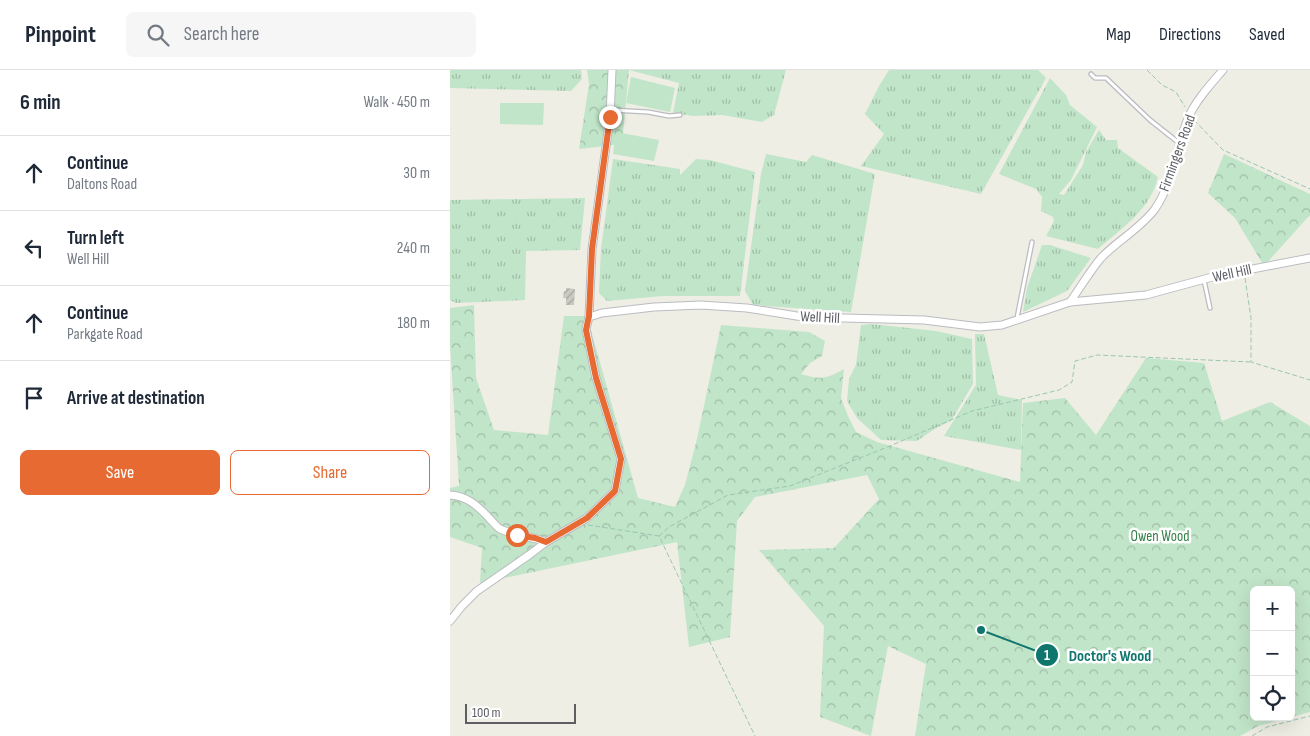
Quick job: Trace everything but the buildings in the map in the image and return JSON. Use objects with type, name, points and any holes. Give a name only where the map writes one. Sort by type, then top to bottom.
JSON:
[{"type":"street","points":[[450,621],[477,591],[546,542],[587,518],[615,491],[621,459],[596,378],[586,330],[589,316],[592,249],[610,110],[612,70]]},
{"type":"street","name":"Firmingers Road","points":[[1070,302],[1101,259],[1139,227],[1155,209],[1173,169],[1190,116],[1200,98],[1224,70]]},
{"type":"street","name":"Well Hill","points":[[589,316],[654,307],[701,305],[747,308],[803,317],[924,320],[980,326],[1002,326],[1070,302],[1146,295],[1204,279],[1310,258]]},
{"type":"street","points":[[450,495],[457,495],[472,501],[499,528],[517,535],[546,542]]},
{"type":"lane","points":[[1091,74],[1095,78],[1106,78],[1150,120],[1180,143]]},
{"type":"lane","points":[[610,110],[648,112],[669,116],[680,115]]},
{"type":"lane","points":[[1016,321],[1032,242]]},
{"type":"lane","points":[[1204,279],[1210,308]]},
{"type":"path","points":[[1147,70],[1162,85],[1176,92],[1190,116],[1223,150],[1310,189]]},
{"type":"path","points":[[1244,270],[1251,318],[1250,362]]},
{"type":"path","points":[[577,524],[658,536],[669,527],[728,495],[790,486],[885,448],[972,410],[1059,390],[1072,382],[1075,361],[1097,355],[1250,362],[1310,380]]},
{"type":"path","points":[[658,536],[755,736]]},
{"type":"path","points":[[1252,736],[1267,726],[1310,716]]},
{"type":"green space","points":[[450,70],[581,70],[582,79],[571,91],[450,88]]},
{"type":"green space","points":[[587,70],[629,70],[622,144],[579,149],[589,84]]},
{"type":"green space","points":[[629,70],[786,70],[774,115],[762,122],[722,115],[693,116],[673,113],[679,83]]},
{"type":"green space","points":[[889,70],[1038,70],[1046,78],[981,194],[861,166],[884,134],[865,114]]},
{"type":"green space","points":[[631,77],[675,88],[670,112],[626,103]]},
{"type":"green space","points":[[1050,78],[1066,95],[1070,105],[1097,127],[1071,180],[1059,194],[1064,195],[1083,165],[1086,152],[1099,130],[1106,140],[1117,140],[1118,148],[1158,177],[1149,199],[1142,208],[1126,225],[1098,249],[1046,236],[1054,221],[1053,217],[1041,211],[1042,197],[1036,189],[999,174]]},
{"type":"green space","points":[[500,103],[544,103],[543,125],[500,124]]},
{"type":"green space","points":[[616,132],[659,140],[654,161],[613,154]]},
{"type":"green space","points":[[766,154],[806,162],[812,155],[875,174],[851,312],[753,305],[745,291],[761,174]]},
{"type":"green space","points":[[1224,154],[1310,194],[1310,216],[1264,266],[1235,218],[1208,193]]},
{"type":"green space","points":[[613,159],[680,169],[680,175],[696,159],[710,160],[755,172],[740,296],[663,296],[607,301],[599,293],[601,249]]},
{"type":"green space","points":[[585,198],[580,250],[526,251],[525,300],[456,303],[450,300],[450,200]]},
{"type":"green space","points":[[1042,245],[1050,245],[1091,258],[1067,291],[1023,312],[1027,288]]},
{"type":"green space","name":"Owen Wood","points":[[474,305],[476,378],[494,430],[548,435],[564,316],[587,316],[638,498],[675,507],[685,485],[697,439],[721,325],[809,332],[825,341],[822,356],[810,363],[801,374],[823,378],[844,369],[841,398],[856,432],[877,442],[1020,482],[1023,403],[1065,398],[1096,435],[1146,358],[1204,363],[1222,421],[1270,402],[1310,426],[1310,712],[1295,716],[1295,586],[1250,586],[1250,721],[1277,721],[1258,726],[1240,736],[915,736],[926,664],[888,646],[871,736],[820,717],[824,626],[759,550],[834,548],[879,499],[867,475],[755,497],[737,521],[730,637],[689,647],[677,542],[480,583],[482,548],[450,537],[450,488],[459,486],[450,345],[450,308]]},
{"type":"green space","points":[[871,324],[936,331],[972,339],[973,384],[951,421],[936,428],[917,441],[881,440],[857,418],[847,401],[849,379],[856,365],[861,325]]},
{"type":"green space","points":[[975,334],[984,334],[998,395],[1022,400],[1021,450],[944,436],[976,385]]},
{"type":"place","name":"Doctor's Wood","points":[[981,630]]},
{"type":"route","points":[[517,535],[546,542],[587,518],[615,491],[621,459],[596,378],[586,330],[589,316],[592,249],[610,117]]}]
